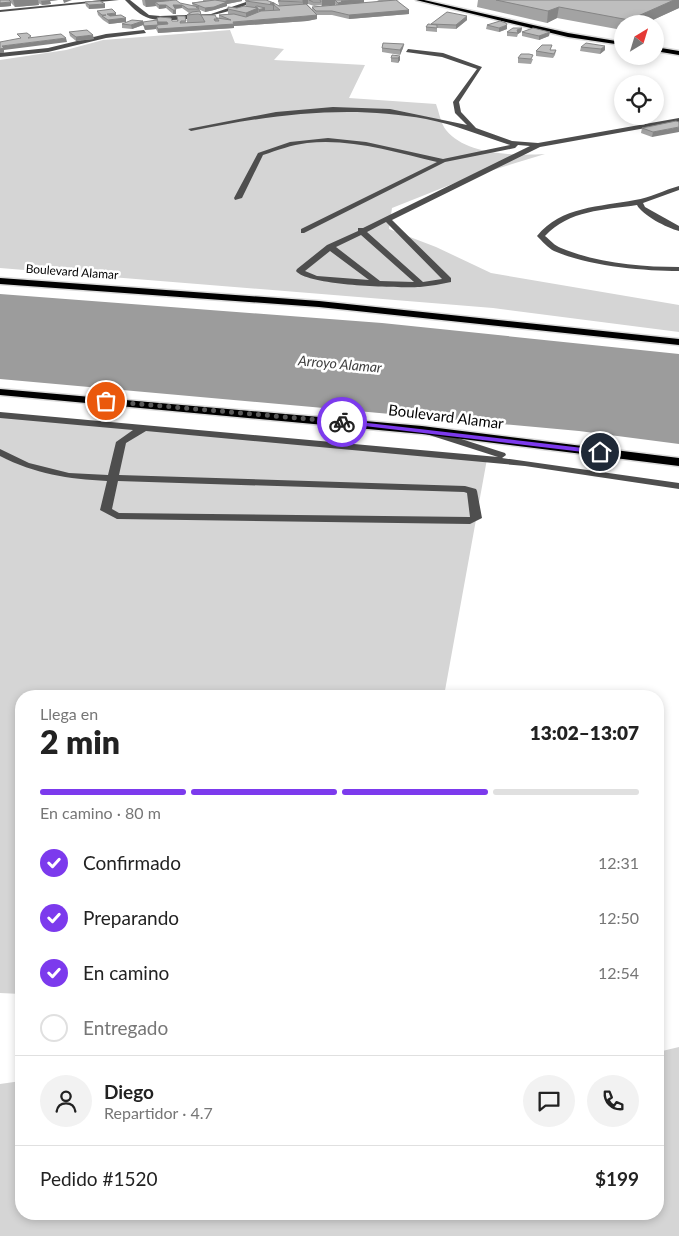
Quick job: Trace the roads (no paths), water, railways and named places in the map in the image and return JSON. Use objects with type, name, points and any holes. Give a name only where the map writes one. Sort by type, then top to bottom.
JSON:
[{"type":"highway","name":"Boulevard Alamar","points":[[0,281],[319,304],[679,342]]},
{"type":"highway","name":"Boulevard Alamar","points":[[0,392],[422,430],[679,462]]},
{"type":"main road","points":[[418,0],[568,35],[614,43]]},
{"type":"main road","points":[[664,51],[679,53]]},
{"type":"street","points":[[0,11],[118,0]]},
{"type":"street","points":[[128,0],[147,16],[153,18],[212,15],[249,2],[247,0]]},
{"type":"street","points":[[0,56],[48,50],[106,36],[144,32]]},
{"type":"street","points":[[408,51],[443,55],[480,68],[456,102],[458,112],[474,130]]},
{"type":"street","points":[[191,129],[245,118],[305,110],[345,110],[417,115],[474,130],[511,143],[538,144],[679,120]]},
{"type":"street","points":[[238,198],[260,154],[290,144],[321,141],[356,142],[442,161]]},
{"type":"street","points":[[304,231],[442,161],[524,144]]},
{"type":"street","points":[[386,218],[448,280],[441,283],[421,284],[316,278],[303,274],[300,270],[330,247],[361,230],[538,144]]},
{"type":"street","points":[[679,188],[639,202],[576,212],[552,224],[541,236],[556,250],[597,261],[650,269],[679,269]]},
{"type":"street","points":[[639,202],[642,208],[679,229]]},
{"type":"street","points":[[361,230],[421,284]]},
{"type":"street","points":[[330,247],[376,282]]},
{"type":"street","points":[[0,415],[283,439],[525,463],[679,486]]},
{"type":"street","points":[[0,452],[24,465],[69,476],[112,478],[465,489],[472,491],[476,518],[470,521],[117,516],[106,510],[112,478],[122,442],[144,428]]},
{"type":"street","points":[[422,430],[525,463]]},
{"type":"water","name":"Arroyo Alamar","points":[[0,294],[382,323],[679,354],[679,444],[579,431],[0,379]]}]
